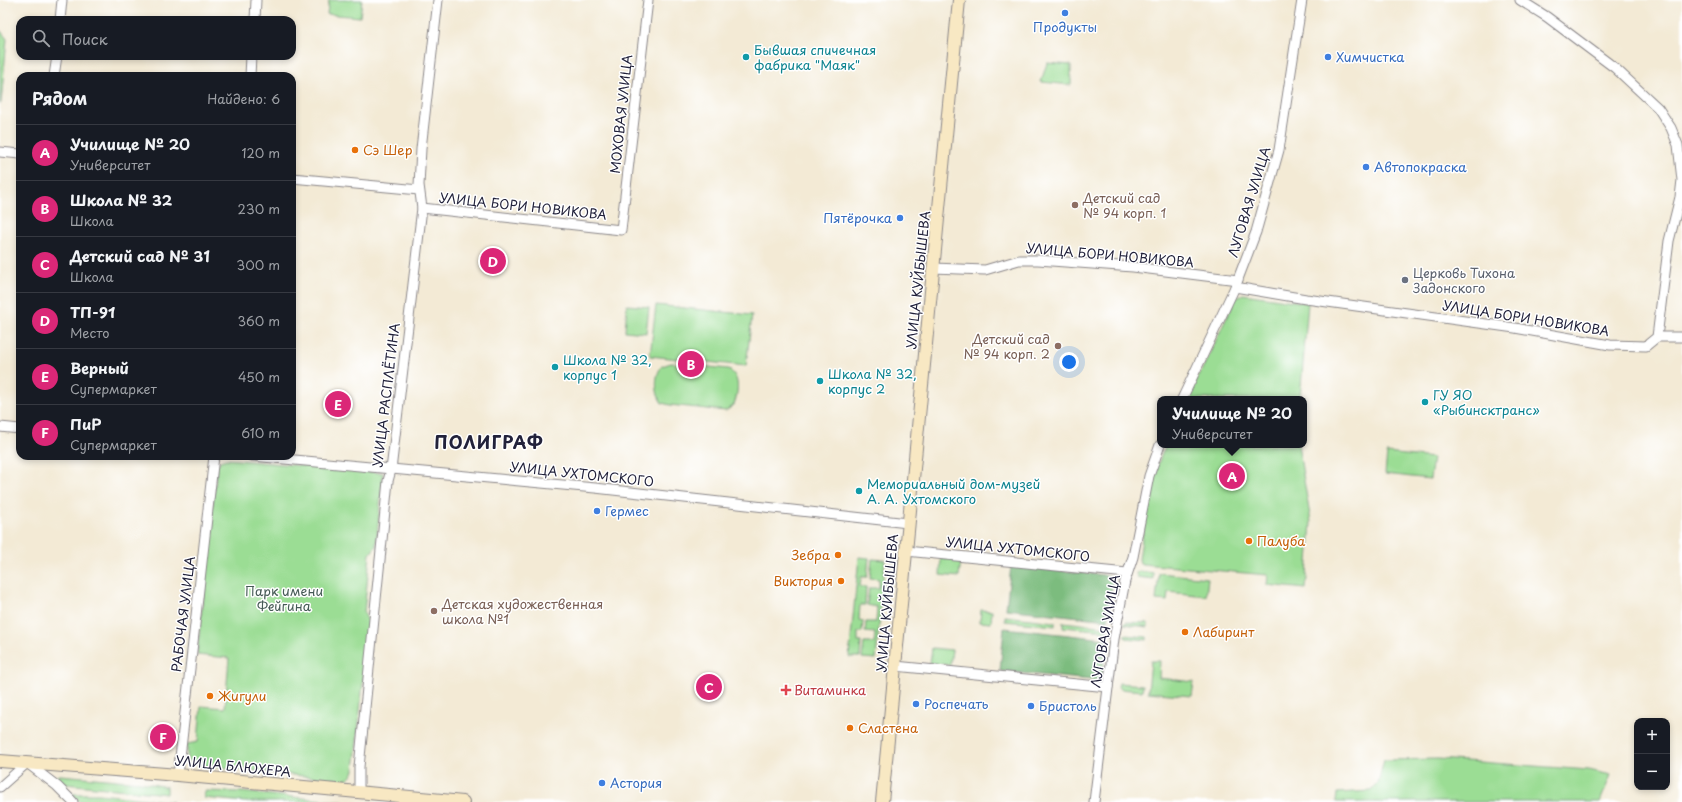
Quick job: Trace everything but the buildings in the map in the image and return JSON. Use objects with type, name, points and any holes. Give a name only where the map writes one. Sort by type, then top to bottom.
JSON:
[{"type":"street","points":[[60,16],[62,0]]},
{"type":"street","points":[[255,16],[256,0]]},
{"type":"street","name":"УЛИЦА РАСПЛЁТИНА","points":[[359,793],[359,767],[387,488],[391,470],[422,208],[419,190],[421,149],[438,0]]},
{"type":"street","name":"МОХОВАЯ УЛИЦА","points":[[621,230],[648,0]]},
{"type":"street","name":"УЛИЦА КУЙБЫШЕВА","points":[[882,802],[959,0]]},
{"type":"street","name":"ЛУГОВАЯ УЛИЦА","points":[[1183,396],[1236,283],[1256,232],[1279,150],[1302,0]]},
{"type":"street","points":[[1520,0],[1547,17],[1615,68],[1658,108],[1671,128],[1678,145],[1682,180],[1680,197],[1670,241],[1657,337],[1682,336]]},
{"type":"street","points":[[55,72],[56,60]]},
{"type":"street","points":[[250,72],[251,60]]},
{"type":"street","points":[[0,152],[16,154]]},
{"type":"street","points":[[296,178],[419,190]]},
{"type":"street","name":"УЛИЦА БОРИ НОВИКОВА","points":[[422,208],[621,230]]},
{"type":"street","name":"УЛИЦА БОРИ НОВИКОВА","points":[[933,268],[985,270],[1019,260],[1133,267],[1236,283],[1292,297],[1515,328],[1610,345],[1646,346],[1657,337]]},
{"type":"street","points":[[0,426],[16,428]]},
{"type":"street","name":"ЛУГОВАЯ УЛИЦА","points":[[1094,802],[1114,639],[1127,573],[1133,557],[1149,476],[1159,448]]},
{"type":"street","name":"РАБОЧАЯ УЛИЦА","points":[[178,775],[214,460]]},
{"type":"street","name":"УЛИЦА УХТОМСКОГО","points":[[292,460],[602,488],[908,523]]},
{"type":"street","name":"УЛИЦА УХТОМСКОГО","points":[[906,551],[1127,573]]},
{"type":"street","points":[[895,666],[1108,687]]},
{"type":"street","name":"УЛИЦА БЛЮХЕРА","points":[[0,761],[178,775],[463,802]]},
{"type":"street","points":[[0,787],[27,764],[57,786],[73,802]]},
{"type":"green space","points":[[329,0],[362,0],[360,17],[327,14]]},
{"type":"green space","points":[[0,30],[7,39],[1,103],[0,103]]},
{"type":"green space","points":[[1047,63],[1071,65],[1071,85],[1041,82]]},
{"type":"green space","points":[[1243,294],[1308,303],[1300,396],[1189,396],[1236,298]]},
{"type":"green space","points":[[627,305],[649,307],[646,333],[625,331]]},
{"type":"green space","points":[[656,305],[752,315],[746,366],[650,356]]},
{"type":"green space","points":[[671,363],[728,369],[737,380],[737,395],[734,405],[726,411],[662,403],[656,384],[659,370],[662,366]]},
{"type":"green space","points":[[1165,448],[1299,448],[1311,522],[1306,589],[1267,585],[1268,575],[1140,563],[1139,559],[1148,501],[1160,458]]},
{"type":"green space","points":[[1387,453],[1433,458],[1430,479],[1385,474]]},
{"type":"green space","name":"Парк имени Фейгина","points":[[237,460],[383,473],[376,546],[370,554],[364,613],[369,623],[354,770],[351,776],[347,779],[342,780],[198,765],[193,764],[187,758],[187,744],[198,742],[201,706],[225,708],[229,658],[197,655],[217,467],[220,461]]},
{"type":"green space","points":[[859,557],[869,558],[867,577],[861,577],[860,587],[866,587],[865,605],[860,605],[859,620],[863,621],[862,632],[858,632],[858,642],[861,642],[860,657],[849,657]]},
{"type":"green space","points":[[941,558],[961,560],[959,577],[940,575]]},
{"type":"green space","points":[[872,559],[885,560],[876,659],[862,658],[864,643],[874,643],[875,633],[865,632],[866,622],[876,622],[877,607],[867,605],[869,588],[879,588],[879,579],[870,578]]},
{"type":"green space","points":[[1011,566],[1113,576],[1108,620],[1006,609]]},
{"type":"green space","points":[[1139,571],[1153,573],[1153,579],[1137,577],[1136,573]]},
{"type":"green space","points":[[1159,573],[1208,578],[1206,596],[1168,592],[1167,601],[1156,600]]},
{"type":"green space","points":[[981,610],[992,611],[991,623],[980,622]]},
{"type":"green space","points":[[1005,616],[1055,622],[1055,626],[1005,621]]},
{"type":"green space","points":[[1063,622],[1107,627],[1107,631],[1063,627]]},
{"type":"green space","points":[[1126,622],[1148,623],[1148,627],[1124,624]]},
{"type":"green space","points":[[1004,628],[1106,639],[1102,681],[1000,671]]},
{"type":"green space","points":[[1124,635],[1147,637],[1147,640],[1126,638]]},
{"type":"green space","points":[[932,648],[952,650],[950,665],[930,663]]},
{"type":"green space","points":[[1151,661],[1160,661],[1159,678],[1194,682],[1192,696],[1148,692]]},
{"type":"green space","points":[[1119,683],[1143,685],[1142,691],[1120,689],[1118,687]]},
{"type":"green space","points":[[1438,759],[1589,770],[1611,775],[1600,802],[1336,802],[1337,793],[1371,791],[1378,783],[1384,760]]},
{"type":"green space","points":[[60,775],[140,782],[167,787],[167,794],[65,784],[57,781],[57,776]]},
{"type":"green space","points":[[205,791],[241,792],[343,802],[245,802],[204,798]]},
{"type":"green space","points":[[72,794],[99,794],[173,802],[80,802]]},
{"type":"place","name":"Продукты","points":[[1065,13]]},
{"type":"place","name":"Бывшая спичечная фабрика \"Маяк\"","points":[[746,57]]},
{"type":"place","name":"Химчистка","points":[[1328,57]]},
{"type":"place","name":"Сэ Шер","points":[[355,150]]},
{"type":"place","name":"Автопокраска","points":[[1366,167]]},
{"type":"place","name":"Детский сад № 94 корп. 1","points":[[1075,205]]},
{"type":"place","name":"Пятёрочка","points":[[900,218]]},
{"type":"place","name":"ТП-91","points":[[493,261]]},
{"type":"place","name":"Церковь Тихона Задонского","points":[[1405,280]]},
{"type":"place","name":"Детский сад № 94 корп. 2","points":[[1058,346]]},
{"type":"place","name":"Школа № 32","points":[[691,364]]},
{"type":"place","name":"Школа № 32, корпус 1","points":[[555,367]]},
{"type":"place","name":"Школа № 32, корпус 2","points":[[820,381]]},
{"type":"place","name":"ГУ ЯО «Рыбинсктранс»","points":[[1425,402]]},
{"type":"place","name":"Верный","points":[[338,404]]},
{"type":"place","name":"Училище № 20","points":[[1232,476]]},
{"type":"place","name":"Мемориальный дом-музей А. А. Ухтомского","points":[[859,491]]},
{"type":"place","name":"Гермес","points":[[597,511]]},
{"type":"place","name":"Палуба","points":[[1249,541]]},
{"type":"place","name":"Зебра","points":[[838,555]]},
{"type":"place","name":"Виктория","points":[[841,581]]},
{"type":"place","name":"Детская художественная школа №1","points":[[434,611]]},
{"type":"place","name":"Лабиринт","points":[[1185,632]]},
{"type":"place","name":"Детский сад № 31","points":[[709,687]]},
{"type":"place","name":"Витаминка","points":[[786,690]]},
{"type":"place","name":"Жигули","points":[[210,696]]},
{"type":"place","name":"Роспечать","points":[[916,704]]},
{"type":"place","name":"Бристоль","points":[[1031,706]]},
{"type":"place","name":"Сластена","points":[[850,728]]},
{"type":"place","name":"ПиР","points":[[163,737]]},
{"type":"place","name":"Астория","points":[[602,783]]},
{"type":"district","name":"ПОЛИГРАФ","points":[[489,443]]}]
